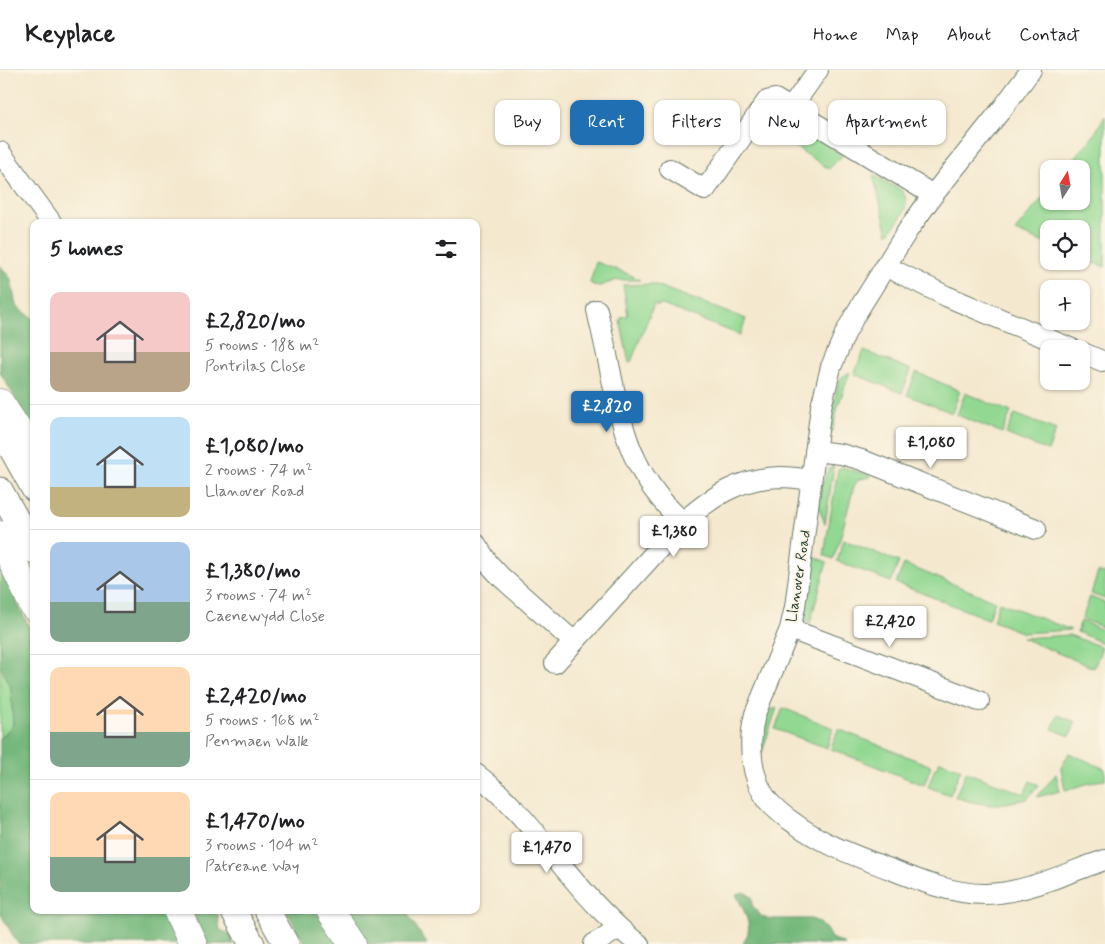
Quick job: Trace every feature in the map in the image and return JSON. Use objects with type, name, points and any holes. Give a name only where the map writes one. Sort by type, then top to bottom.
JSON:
[{"type":"highway","points":[[0,403],[30,449]]},
{"type":"highway","points":[[0,535],[30,599]]},
{"type":"highway","points":[[179,914],[193,944]]},
{"type":"highway","points":[[333,914],[353,944]]},
{"type":"main road","points":[[0,428],[30,483]]},
{"type":"main road","points":[[0,490],[30,544]]},
{"type":"main road","points":[[235,914],[252,944]]},
{"type":"main road","points":[[269,914],[286,944]]},
{"type":"street","points":[[797,100],[818,70]]},
{"type":"street","name":"Llanover Road","points":[[1031,70],[933,195],[908,230],[855,315],[831,367],[815,451],[795,607],[790,629],[755,714],[751,738],[752,758],[758,783],[768,801],[783,815],[808,833],[844,852],[928,884],[960,892],[985,894],[1014,892],[1105,860]]},
{"type":"street","points":[[818,125],[933,195]]},
{"type":"street","points":[[670,169],[705,190],[750,126]]},
{"type":"street","points":[[0,152],[50,219]]},
{"type":"street","points":[[885,266],[946,296],[1051,340]]},
{"type":"street","points":[[597,310],[618,407],[636,460],[658,496],[683,522]]},
{"type":"street","points":[[1090,356],[1102,361]]},
{"type":"street","points":[[815,451],[842,454],[862,460],[1036,529]]},
{"type":"street","points":[[555,663],[683,522],[702,505],[716,495],[736,485],[759,479],[780,477],[811,479]]},
{"type":"street","points":[[480,550],[488,563],[501,577],[574,642]]},
{"type":"street","points":[[790,629],[979,701]]},
{"type":"street","points":[[480,777],[505,799],[589,897],[619,928],[639,944]]},
{"type":"street","points":[[594,944],[619,928]]},
{"type":"green space","points":[[1105,115],[1105,267],[1090,261],[1090,220],[1040,220],[1040,241],[1015,231],[1040,201],[1040,210],[1090,210],[1090,160],[1073,160],[1094,135]]},
{"type":"green space","points":[[818,140],[843,155],[829,169],[792,145],[818,145]]},
{"type":"green space","points":[[873,175],[901,190],[905,196],[906,202],[903,213],[888,234]]},
{"type":"green space","points":[[596,262],[640,280],[617,280],[597,287],[590,283]]},
{"type":"green space","points":[[0,265],[11,279],[16,306],[30,316],[30,423],[0,372]]},
{"type":"green space","points":[[653,284],[746,319],[740,335],[660,304],[659,306],[654,304],[629,363],[620,320],[628,315],[623,285]]},
{"type":"green space","points":[[864,351],[911,370],[902,393],[854,374]]},
{"type":"green space","points":[[850,372],[838,406],[832,433],[829,428],[829,421],[839,381]]},
{"type":"green space","points":[[916,372],[960,391],[952,413],[907,395]]},
{"type":"green space","points":[[965,393],[1011,412],[1002,433],[957,415]]},
{"type":"green space","points":[[1015,414],[1056,430],[1048,451],[1006,434]]},
{"type":"green space","points":[[834,466],[825,524],[819,508],[821,487],[826,474]]},
{"type":"green space","points":[[842,467],[871,477],[859,479],[854,486],[833,559],[824,555],[838,469]]},
{"type":"green space","points":[[844,540],[899,562],[891,582],[837,561]]},
{"type":"green space","points":[[815,557],[827,562],[810,623],[808,623],[805,610],[806,593],[812,562]]},
{"type":"green space","points":[[904,564],[995,601],[988,619],[896,583]]},
{"type":"green space","points":[[0,567],[30,629],[30,914],[164,914],[178,944],[18,944],[0,913],[0,739],[13,725],[11,687],[0,665]]},
{"type":"green space","points":[[1098,572],[1105,574],[1105,599],[1091,594]]},
{"type":"green space","points":[[1090,597],[1105,603],[1105,628],[1082,619]]},
{"type":"green space","points":[[999,602],[1071,630],[1023,633],[993,621]]},
{"type":"green space","points":[[1081,621],[1105,631],[1103,643],[1077,632]]},
{"type":"green space","points":[[1069,635],[1102,647],[1094,668],[1022,638]]},
{"type":"green space","points":[[0,665],[11,687],[13,725],[0,739]]},
{"type":"green space","points":[[777,708],[761,753],[762,735],[767,711]]},
{"type":"green space","points":[[783,708],[833,728],[827,748],[775,729]]},
{"type":"green space","points":[[1058,715],[1076,722],[1070,736],[1052,729]]},
{"type":"green space","points":[[838,729],[931,766],[924,785],[831,749]]},
{"type":"green space","points":[[1069,753],[1105,769],[1105,780],[1065,790],[1061,768]]},
{"type":"green space","points":[[940,761],[961,769],[950,795],[928,787],[935,768],[937,768]]},
{"type":"green space","points":[[966,772],[1024,794],[1030,781],[1039,785],[1027,799],[990,805],[972,802],[955,797]]},
{"type":"green space","points":[[1056,774],[1060,791],[1037,797]]},
{"type":"green space","points":[[744,892],[752,897],[752,905],[762,917],[769,919],[811,919],[819,922],[831,938],[845,944],[743,944],[749,928],[745,913],[736,894]]},
{"type":"green space","points":[[193,914],[218,914],[220,930],[230,934],[234,944],[207,944]]},
{"type":"green space","points":[[288,914],[321,914],[341,944],[305,944]]},
{"type":"green space","points":[[348,914],[408,914],[427,944],[368,944]]}]
